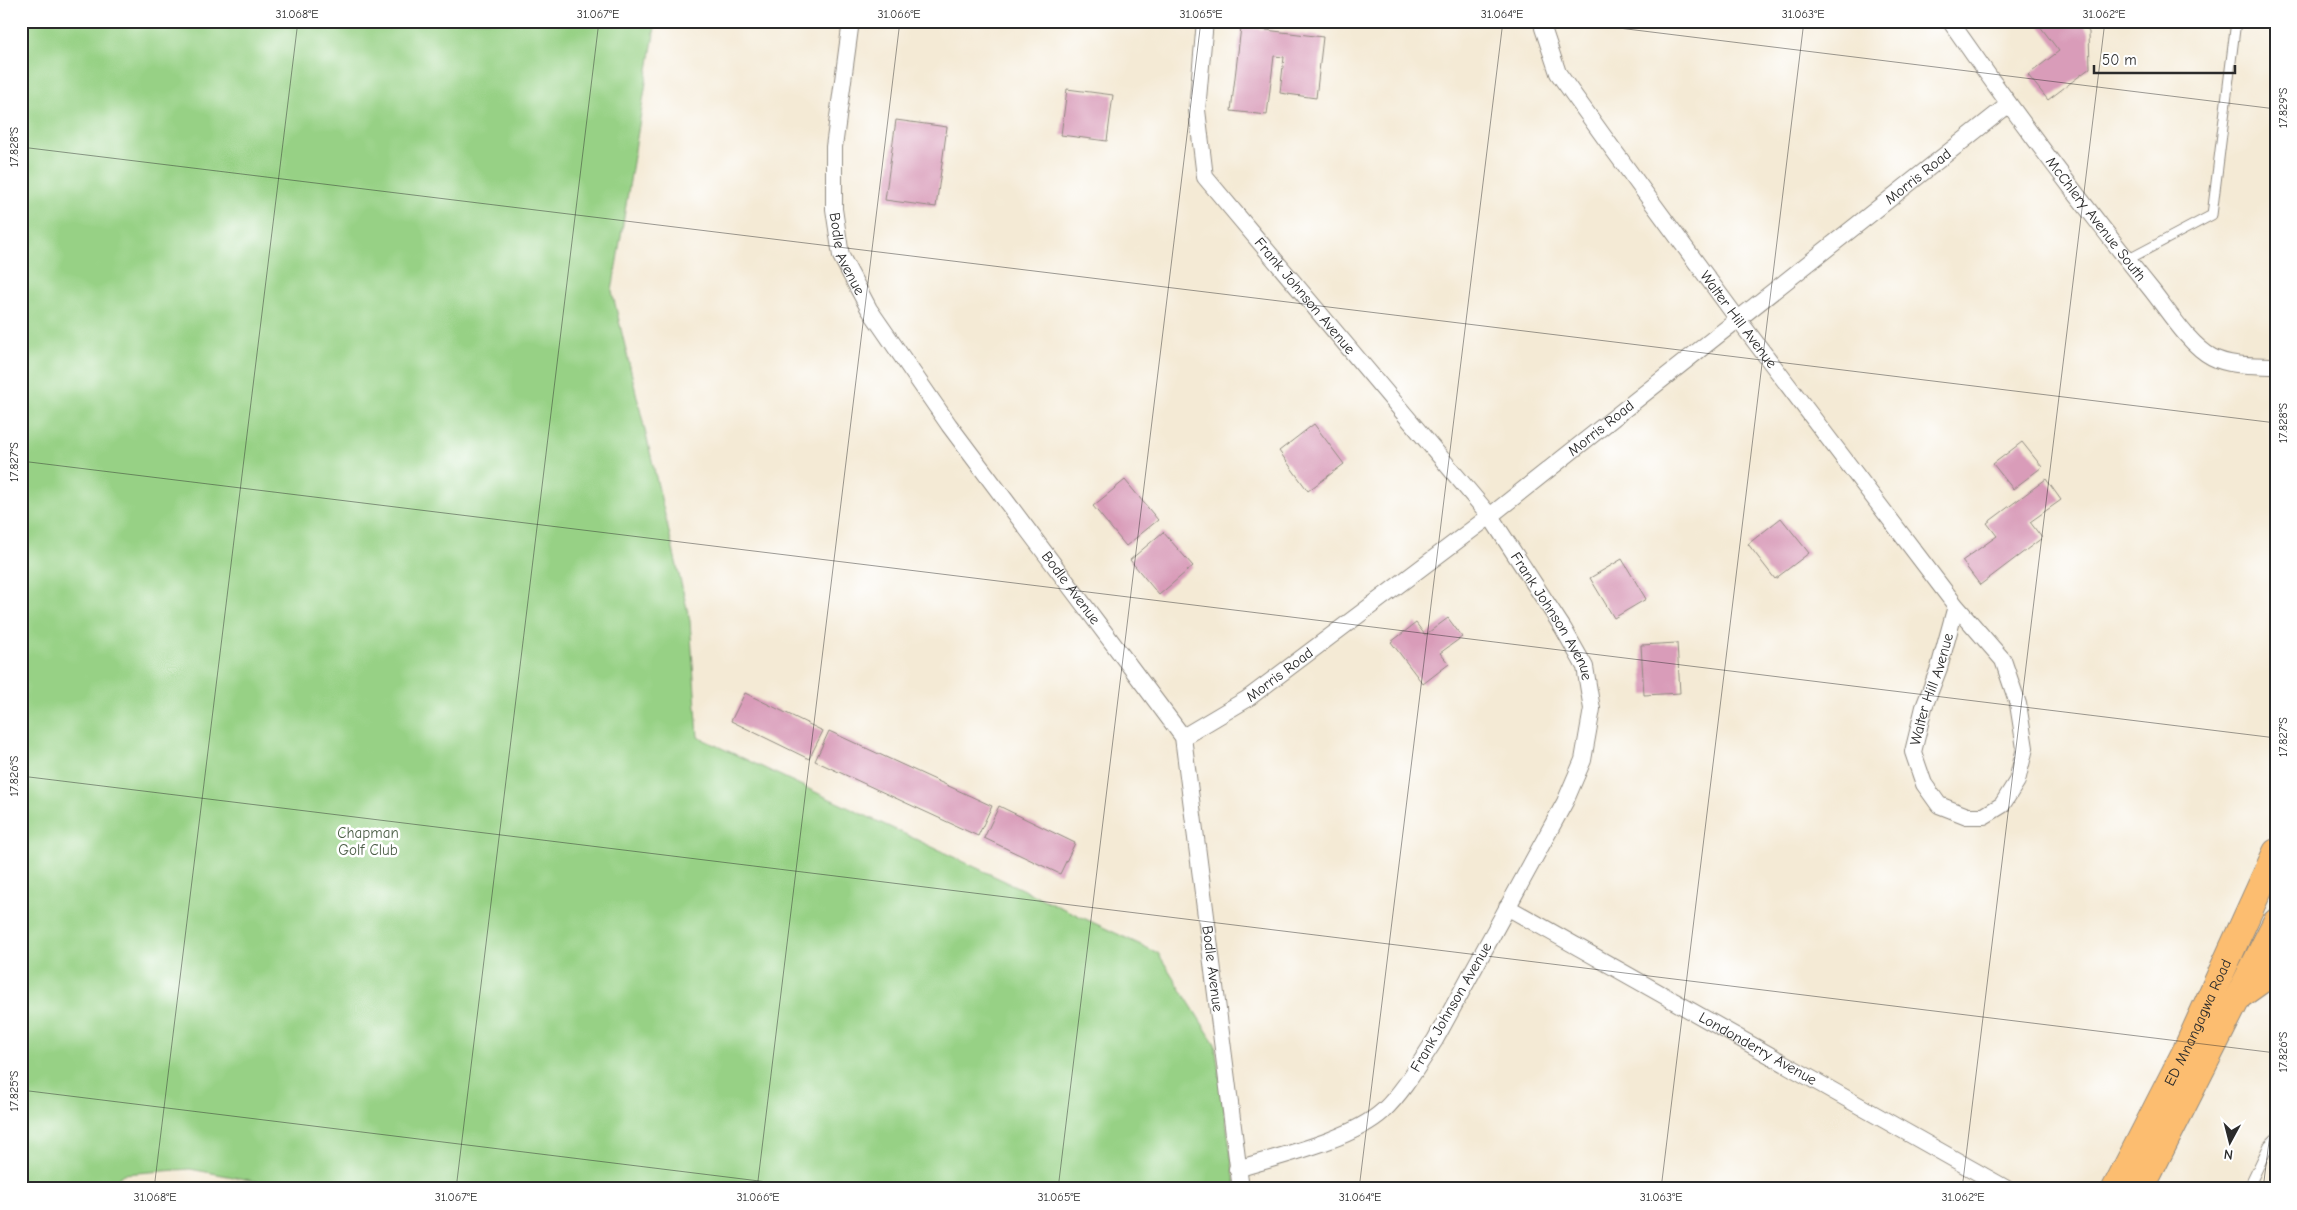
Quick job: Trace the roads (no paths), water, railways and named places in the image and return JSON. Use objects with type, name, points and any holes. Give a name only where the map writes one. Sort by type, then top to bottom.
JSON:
[{"type":"main road","name":"ED Mnangagwa Road","points":[[2115,1189],[2186,1050],[2276,852]]},
{"type":"main road","name":"ED Mnangagwa Road","points":[[2141,1189],[2276,922]]},
{"type":"main road","points":[[2240,995],[2276,970]]},
{"type":"street","name":"Bodle Avenue","points":[[850,21],[834,147],[834,209],[842,256],[868,308],[949,425],[1183,736],[1241,1189]]},
{"type":"street","name":"Frank Johnson Avenue","points":[[1205,21],[1197,110],[1205,177],[1490,516],[1563,628],[1585,667],[1592,709],[1583,760],[1565,802],[1435,1040],[1411,1077],[1382,1111],[1344,1135],[1237,1169]]},
{"type":"street","name":"Walter Hill Avenue","points":[[1544,21],[1544,28],[1558,73],[1737,318],[1956,606],[2003,660],[2018,704],[2025,748],[2017,781],[2002,805],[1984,816],[1967,816],[1939,805],[1924,784],[1913,752],[1924,707],[1939,668],[1956,606]]},
{"type":"street","name":"McChlery Avenue South","points":[[1950,21],[2008,105],[2127,260],[2197,346],[2213,358],[2233,364],[2276,366]]},
{"type":"street","name":"Morris Road","points":[[1183,736],[1247,698],[1490,516],[1737,318],[2008,105]]},
{"type":"street","name":"Londonderry Avenue","points":[[1506,907],[2007,1189]]},
{"type":"lane","points":[[2127,260],[2212,215],[2236,21]]},
{"type":"lane","points":[[2248,1189],[2269,1146],[2276,1138]]},
{"type":"park label","name":"Chapman Golf Club","points":[[368,842]]}]
